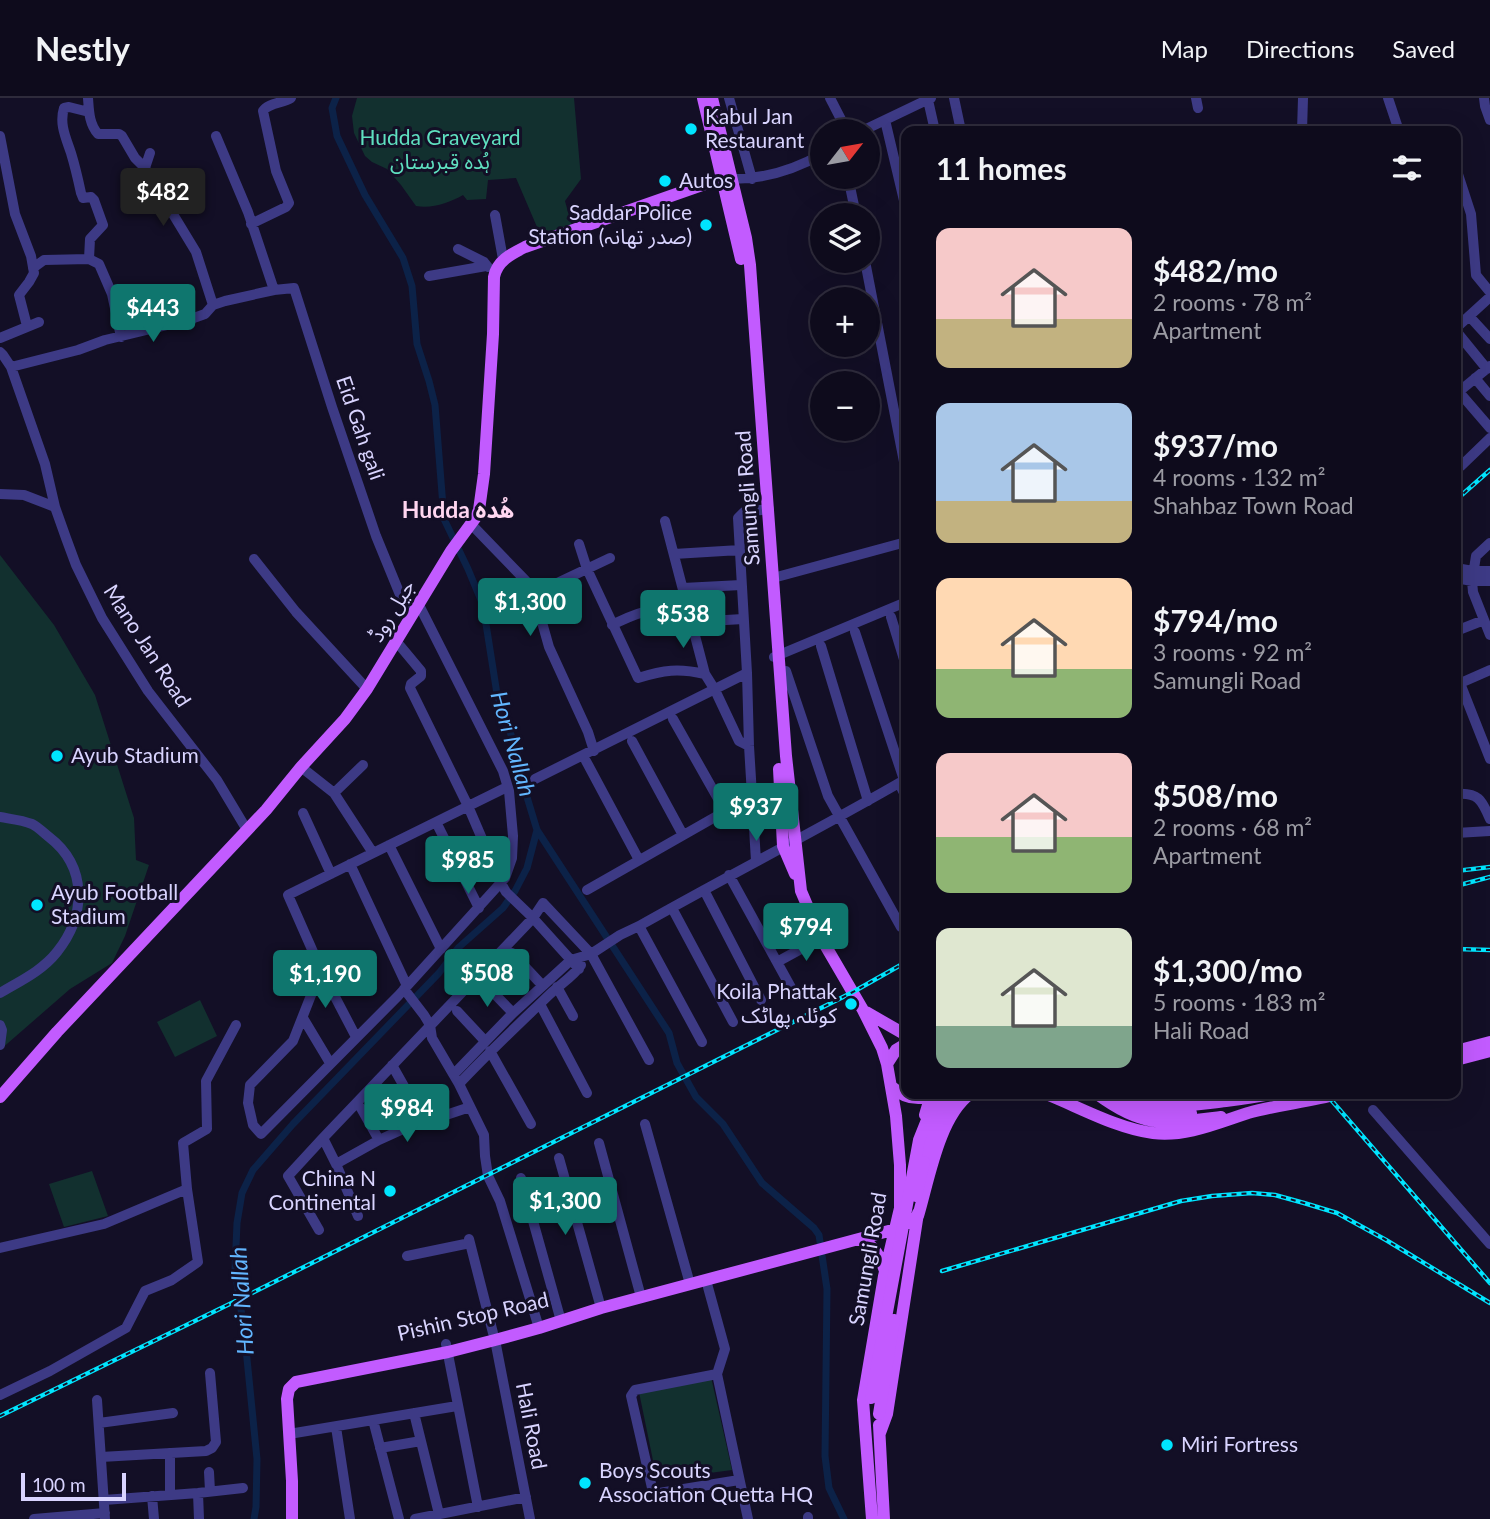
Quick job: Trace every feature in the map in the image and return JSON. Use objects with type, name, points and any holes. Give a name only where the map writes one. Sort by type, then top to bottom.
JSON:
[{"type":"main road","name":"Samungli Road","points":[[703,98],[746,238],[750,265],[765,510],[786,757],[789,843],[801,891],[821,938],[878,1039],[887,1064],[896,1116],[900,1165],[898,1215],[863,1400],[872,1519]]},
{"type":"main road","name":"Samungli Road","points":[[712,98],[727,178]]},
{"type":"main road","points":[[495,265],[525,247],[727,178]]},
{"type":"main road","name":"جیل روڈ","points":[[0,1097],[57,1032],[266,810],[345,719],[367,690],[451,551],[471,524],[479,509],[484,474],[495,265]]},
{"type":"main road","name":"Samungli Road","points":[[765,510],[773,578],[776,656]]},
{"type":"main road","name":"Samungli Road","points":[[863,1010],[901,1032]]},
{"type":"main road","points":[[1461,1050],[1490,1042]]},
{"type":"main road","points":[[887,1064],[901,1047]]},
{"type":"main road","points":[[1461,1059],[1490,1051]]},
{"type":"main road","points":[[892,1087],[901,1094]]},
{"type":"main road","name":"Samungli Road","points":[[884,1519],[880,1433],[887,1414],[918,1216],[922,1126],[928,1105],[933,1099]]},
{"type":"main road","points":[[866,1421],[919,1140],[936,1099]]},
{"type":"main road","points":[[880,1433],[879,1414],[908,1229],[928,1141],[936,1122],[954,1099]]},
{"type":"main road","points":[[805,1251],[824,1249],[896,1229],[918,1216],[943,1130],[953,1111],[966,1099]]},
{"type":"main road","points":[[1058,1099],[1128,1128],[1152,1133],[1177,1133],[1208,1127],[1249,1113],[1315,1099]]},
{"type":"main road","points":[[1105,1099],[1125,1112],[1148,1121],[1172,1123],[1208,1115],[1245,1099]]},
{"type":"main road","points":[[1121,1099],[1140,1110],[1158,1114],[1249,1113]]},
{"type":"main road","points":[[1139,1099],[1164,1106],[1245,1099]]},
{"type":"main road","points":[[805,1251],[864,1231],[898,1215]]},
{"type":"main road","points":[[861,1239],[877,1251],[886,1271]]},
{"type":"main road","name":"Pishin Stop Road","points":[[689,1282],[706,1280],[805,1251]]},
{"type":"main road","name":"Pishin Stop Road","points":[[292,1519],[287,1399],[289,1390],[296,1382],[538,1326],[600,1306],[805,1251]]},
{"type":"main road","name":"Pishin Stop Road","points":[[285,1519],[279,1398],[286,1380],[298,1373],[447,1348]]},
{"type":"street","points":[[88,98],[93,128],[98,134],[122,136],[135,158],[145,168],[196,252],[213,305]]},
{"type":"street","points":[[251,224],[286,207],[289,202],[276,171],[263,111],[268,106],[291,98]]},
{"type":"street","points":[[729,98],[752,179]]},
{"type":"street","points":[[831,98],[841,119]]},
{"type":"street","points":[[954,98],[960,126]]},
{"type":"street","points":[[1302,126],[1303,98]]},
{"type":"street","points":[[1388,98],[1397,126]]},
{"type":"street","points":[[1485,98],[1490,120]]},
{"type":"street","points":[[880,122],[929,99],[934,126]]},
{"type":"street","points":[[89,111],[69,107],[64,108],[62,113],[64,135],[71,152],[80,192],[83,198],[91,197],[94,200],[103,225],[90,239],[89,259]]},
{"type":"street","points":[[885,120],[901,188]]},
{"type":"street","points":[[0,136],[15,214],[31,256],[34,273],[19,295],[27,326]]},
{"type":"street","points":[[11,367],[205,314],[213,305],[274,290],[216,136]]},
{"type":"street","points":[[145,168],[150,153]]},
{"type":"street","points":[[727,178],[752,179],[810,161]]},
{"type":"street","points":[[1461,183],[1471,214],[1476,275],[1489,300],[1461,324]]},
{"type":"street","points":[[495,215],[495,265]]},
{"type":"street","points":[[458,249],[495,265]]},
{"type":"street","points":[[33,268],[44,260],[89,259],[99,264],[112,294],[121,337]]},
{"type":"street","points":[[429,276],[495,265]]},
{"type":"street","points":[[867,273],[901,446]]},
{"type":"street","name":"Eid Gah gali","points":[[274,290],[295,289],[376,536],[401,597],[416,610],[503,771],[508,787],[513,836],[512,858],[503,888],[479,908],[406,990],[261,1134],[253,1125],[248,1103],[250,1086],[293,1041],[303,1018]]},
{"type":"street","points":[[1469,316],[1490,339]]},
{"type":"street","points":[[0,338],[38,321]]},
{"type":"street","points":[[1461,335],[1488,367],[1461,390]]},
{"type":"street","name":"Mano Jan Road","points":[[0,352],[11,367],[76,565],[102,618],[148,691],[217,779],[247,830]]},
{"type":"street","points":[[1475,378],[1490,396]]},
{"type":"street","points":[[1461,396],[1490,428]]},
{"type":"street","points":[[1461,465],[1490,438]]},
{"type":"street","points":[[0,495],[24,495],[55,507]]},
{"type":"street","points":[[756,861],[738,518],[744,512],[765,510]]},
{"type":"street","points":[[665,521],[705,674],[739,741],[749,746]]},
{"type":"street","points":[[471,524],[526,581],[534,594],[549,647],[594,751]]},
{"type":"street","points":[[773,578],[901,543]]},
{"type":"street","points":[[1490,543],[1476,556],[1472,576],[1473,592],[1490,635]]},
{"type":"street","points":[[579,544],[587,569],[638,678],[684,669],[705,674]]},
{"type":"street","points":[[674,554],[740,550]]},
{"type":"street","points":[[534,594],[610,558]]},
{"type":"street","points":[[254,559],[296,612],[367,690]]},
{"type":"street","points":[[1461,570],[1490,581]]},
{"type":"street","points":[[1461,577],[1490,571]]},
{"type":"street","points":[[683,588],[741,585]]},
{"type":"street","points":[[776,656],[901,604]]},
{"type":"street","points":[[612,625],[651,611],[691,618],[743,619]]},
{"type":"street","points":[[891,617],[901,650]]},
{"type":"street","points":[[1461,629],[1484,620]]},
{"type":"street","points":[[855,632],[901,774]]},
{"type":"street","points":[[396,641],[421,671],[421,676],[410,688],[468,806],[503,888],[579,969]]},
{"type":"street","points":[[821,646],[868,801]]},
{"type":"street","points":[[1461,683],[1490,670]]},
{"type":"street","points":[[786,671],[828,796],[901,927]]},
{"type":"street","points":[[535,779],[747,673]]},
{"type":"street","points":[[1461,691],[1490,759]]},
{"type":"street","points":[[673,719],[725,811]]},
{"type":"street","points":[[632,741],[683,835]]},
{"type":"street","points":[[586,761],[639,860]]},
{"type":"street","points":[[334,793],[363,765]]},
{"type":"street","points":[[301,767],[334,793],[373,853]]},
{"type":"street","points":[[459,1084],[513,1013],[572,960],[592,953],[620,935],[840,817],[901,781]]},
{"type":"street","points":[[356,1037],[321,970],[288,895],[508,787]]},
{"type":"street","points":[[1461,794],[1469,793],[1476,797],[1490,820]]},
{"type":"street","points":[[587,890],[752,796]]},
{"type":"street","points":[[0,811],[13,819]]},
{"type":"street","points":[[303,813],[331,874]]},
{"type":"street","points":[[0,817],[33,825],[57,843],[72,863],[79,884],[78,906],[71,930],[58,951],[45,965],[0,993]]},
{"type":"street","points":[[436,822],[479,908]]},
{"type":"street","points":[[1461,833],[1490,831]]},
{"type":"street","points":[[389,845],[441,949]]},
{"type":"street","points":[[350,864],[406,990],[430,1025],[432,1038],[484,1135],[488,1175],[500,1201],[538,1326]]},
{"type":"street","points":[[729,875],[794,993]]},
{"type":"street","points":[[704,890],[761,1000]]},
{"type":"street","points":[[319,1230],[288,1176],[533,918],[544,903],[592,953],[649,1060]]},
{"type":"street","points":[[672,908],[733,1022]]},
{"type":"street","points":[[639,926],[702,1042]]},
{"type":"street","points":[[777,962],[821,938]]},
{"type":"street","points":[[512,953],[542,985]]},
{"type":"street","points":[[453,1074],[540,1004],[579,969],[592,953]]},
{"type":"street","points":[[321,970],[303,1018],[330,1063]]},
{"type":"street","points":[[484,983],[513,1013]]},
{"type":"street","points":[[557,987],[573,1016]]},
{"type":"street","points":[[540,1004],[587,1093]]},
{"type":"street","points":[[457,1010],[488,1046],[531,1124]]},
{"type":"street","points":[[0,1395],[50,1371],[126,1328],[145,1291],[172,1280],[198,1262],[183,1143],[206,1129],[206,1081],[236,1024]]},
{"type":"street","points":[[0,1025],[0,1045]]},
{"type":"street","points":[[392,1065],[424,1120]]},
{"type":"street","points":[[337,1164],[379,1140],[424,1120],[470,1107]]},
{"type":"street","points":[[361,1108],[379,1140]]},
{"type":"street","points":[[1373,1110],[1490,1244]]},
{"type":"street","points":[[645,1124],[689,1282]]},
{"type":"street","points":[[323,1138],[337,1164],[358,1216]]},
{"type":"street","points":[[599,1143],[641,1295]]},
{"type":"street","points":[[559,1158],[600,1306]]},
{"type":"street","points":[[521,1178],[561,1319]]},
{"type":"street","points":[[0,1248],[104,1224],[187,1189]]},
{"type":"street","name":"Hali Road","points":[[407,1256],[469,1241],[494,1337],[530,1519]]},
{"type":"street","points":[[706,1280],[725,1349],[717,1374],[748,1519]]},
{"type":"street","points":[[447,1348],[478,1507]]},
{"type":"street","points":[[101,1457],[206,1451],[212,1448],[216,1442],[210,1373]]},
{"type":"street","points":[[717,1374],[635,1390],[631,1396],[654,1492],[739,1480]]},
{"type":"street","points":[[34,1519],[105,1516],[97,1400]]},
{"type":"street","points":[[289,1434],[457,1406]]},
{"type":"street","points":[[99,1423],[173,1413]]},
{"type":"street","points":[[414,1413],[439,1514]]},
{"type":"street","points":[[373,1420],[399,1519]]},
{"type":"street","points":[[336,1427],[350,1519]]},
{"type":"street","points":[[380,1448],[421,1441]]},
{"type":"street","points":[[170,1453],[170,1495]]},
{"type":"street","points":[[209,1472],[210,1491]]},
{"type":"street","points":[[104,1500],[243,1488]]},
{"type":"street","points":[[198,1493],[199,1519]]},
{"type":"street","points":[[152,1496],[154,1519]]},
{"type":"street","points":[[415,1519],[526,1497]]},
{"type":"green space","name":"Hudda Graveyard ہُدہ قبرستان","points":[[357,98],[574,98],[581,179],[565,201],[573,230],[543,241],[516,178],[488,180],[486,199],[467,200],[463,195],[440,205],[416,206],[387,169],[365,156],[354,133],[352,116]]},
{"type":"green space","name":"Ayub Stadium","points":[[0,555],[54,625],[95,695],[134,818],[136,860],[149,865],[125,936],[112,963],[70,989],[0,1050]]},
{"type":"green space","points":[[200,1000],[217,1036],[175,1057],[157,1022]]},
{"type":"green space","points":[[92,1171],[108,1216],[64,1227],[49,1184]]},
{"type":"green space","points":[[711,1377],[732,1470],[657,1480],[639,1392]]},
{"type":"waterway","name":"Hori Nallah","points":[[254,1519],[257,1459],[244,1329],[235,1270],[237,1223],[242,1193],[253,1170],[293,1124],[439,973],[458,948],[503,908],[527,868],[537,830],[517,752],[497,694],[483,605],[444,519],[435,405],[417,344],[412,286],[403,258],[365,195],[337,136],[332,108],[336,98]]},
{"type":"waterway","points":[[537,830],[669,1033],[677,1063],[696,1097],[723,1124],[762,1183],[819,1235],[827,1289],[825,1456],[829,1488],[844,1519]]},
{"type":"railway","points":[[1461,496],[1490,470]]},
{"type":"railway","points":[[1461,870],[1490,867]]},
{"type":"railway","points":[[1461,885],[1490,877]]},
{"type":"railway","points":[[1461,949],[1490,950]]},
{"type":"railway","points":[[0,1416],[244,1297],[853,992],[901,965]]},
{"type":"railway","points":[[1330,1099],[1490,1283]]},
{"type":"railway","points":[[942,1271],[1181,1201],[1252,1193],[1275,1195],[1337,1213],[1490,1303]]},
{"type":"place","name":"Kabul Jan Restaurant","points":[[691,129]]},
{"type":"place","name":"Autos","points":[[665,181]]},
{"type":"place","name":"Saddar Police Station (صدر تھانہ)","points":[[706,225]]},
{"type":"place","name":"Ayub Stadium","points":[[57,756]]},
{"type":"place","name":"Ayub Football Stadium","points":[[37,905]]},
{"type":"place","name":"Koila Phattak کوئلہ پھاٹک","points":[[851,1004]]},
{"type":"place","name":"China N Continental","points":[[390,1191]]},
{"type":"place","name":"Miri Fortress","points":[[1167,1445]]},
{"type":"place","name":"Boys Scouts Association Quetta HQ","points":[[585,1483]]},
{"type":"district","name":"Hudda ھُدہ","points":[[458,510]]}]
